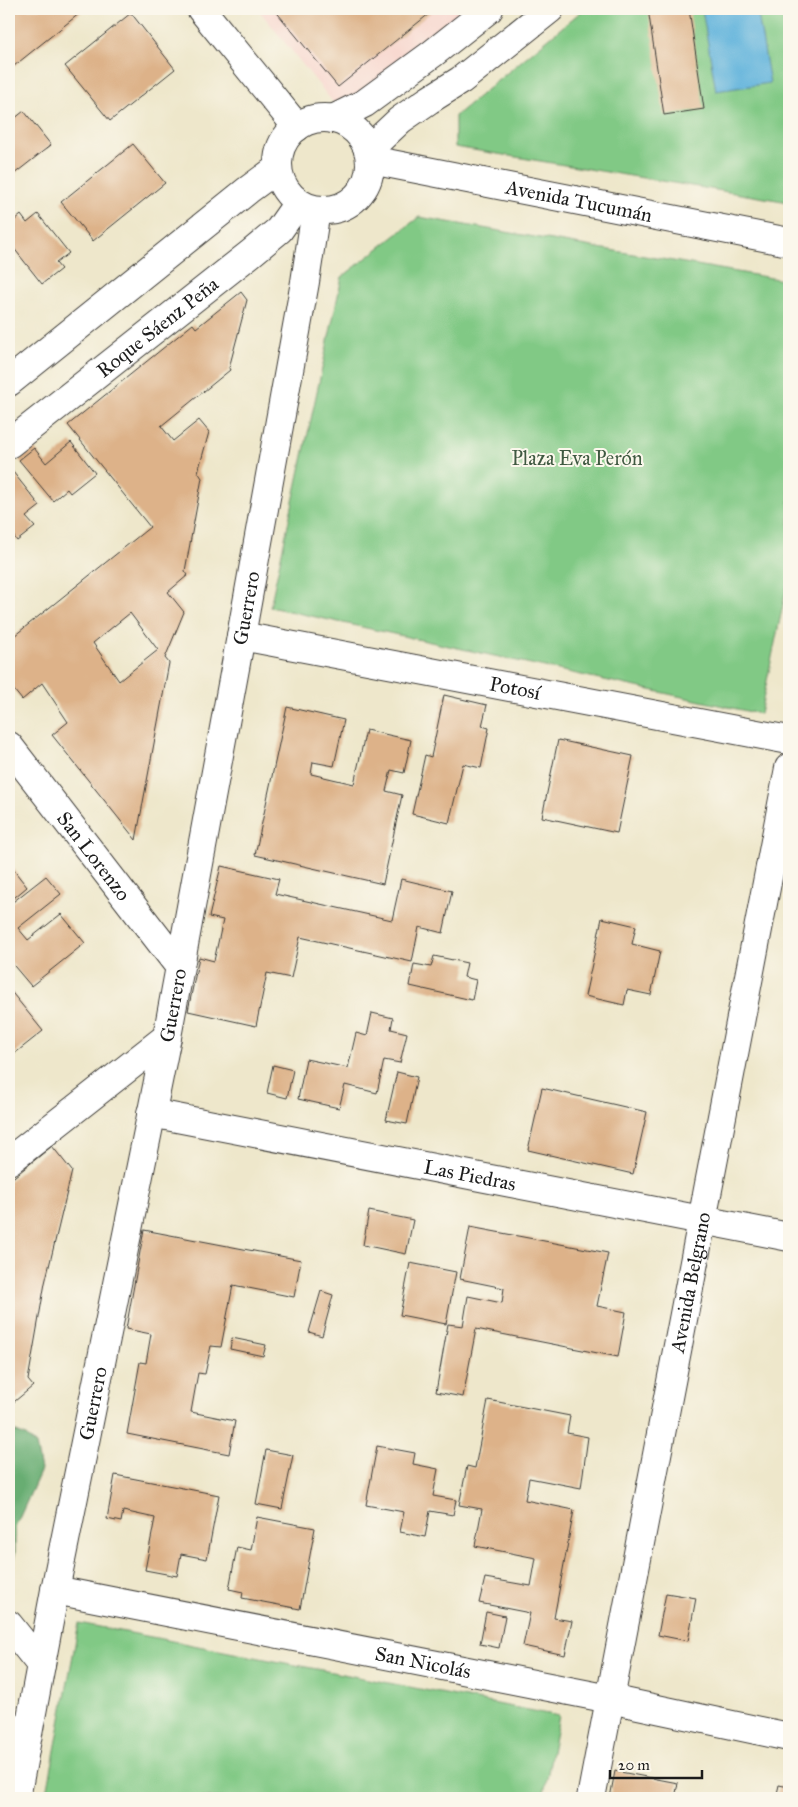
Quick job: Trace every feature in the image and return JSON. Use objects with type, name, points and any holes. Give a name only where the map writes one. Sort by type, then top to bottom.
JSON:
[{"type":"street","points":[[201,9],[297,127]]},
{"type":"street","points":[[333,119],[364,104],[489,9]]},
{"type":"street","points":[[369,155],[400,120],[462,80],[550,9]]},
{"type":"street","points":[[320,118],[333,119],[345,123],[363,139],[369,155],[370,174],[365,187],[356,199],[344,206],[330,210],[307,207],[288,193],[281,181],[278,168],[279,152],[286,138],[297,127],[308,121],[320,118]]},
{"type":"street","name":"Avenida Tucumán","points":[[369,155],[789,242]]},
{"type":"street","points":[[9,382],[278,168]]},
{"type":"street","name":"Roque Sáenz Peña","points":[[9,444],[307,207]]},
{"type":"street","name":"Guerrero","points":[[16,1798],[55,1590],[167,1037],[242,636],[305,282],[307,207]]},
{"type":"street","name":"Potosí","points":[[242,636],[789,740]]},
{"type":"street","name":"San Lorenzo","points":[[9,746],[180,966]]},
{"type":"street","name":"Avenida Belgrano","points":[[591,1798],[789,768]]},
{"type":"street","points":[[9,1161],[167,1037]]},
{"type":"street","name":"Las Piedras","points":[[151,1113],[789,1237]]},
{"type":"street","name":"San Nicolás","points":[[55,1590],[610,1699],[789,1737]]},
{"type":"street","points":[[9,1625],[41,1665]]},
{"type":"shaded area","points":[[258,9],[466,9],[340,111]]},
{"type":"green space","points":[[584,9],[789,9],[789,202],[455,147],[455,116]]},
{"type":"green space","name":"Plaza Eva Perón","points":[[419,217],[789,281],[789,576],[760,714],[270,607],[342,277]]},
{"type":"green space","points":[[9,1429],[26,1436],[36,1445],[41,1470],[15,1528],[15,1554],[9,1579]]},
{"type":"green space","points":[[79,1623],[559,1716],[543,1798],[46,1798]]},
{"type":"water","points":[[702,9],[757,9],[770,83],[716,91]]},
{"type":"building","points":[[9,9],[85,9],[9,70]]},
{"type":"building","points":[[274,9],[435,9],[338,87]]},
{"type":"building","points":[[648,9],[689,9],[704,109],[664,115]]},
{"type":"building","points":[[131,13],[175,69],[110,121],[65,66]]},
{"type":"building","points":[[24,111],[51,145],[9,178],[9,123]]},
{"type":"building","points":[[133,144],[165,183],[93,241],[61,202]]},
{"type":"building","points":[[38,214],[69,253],[56,263],[61,269],[42,284],[9,242],[9,225],[21,215],[27,223]]},
{"type":"building","points":[[241,292],[247,300],[230,370],[161,426],[173,441],[199,420],[209,432],[198,472],[202,478],[185,571],[188,575],[168,592],[184,612],[165,658],[169,663],[136,840],[52,735],[68,722],[42,683],[22,700],[9,684],[9,640],[150,527],[68,425],[193,324],[196,328]],"holes":[[[130,613],[158,650],[119,681],[93,643]]]},
{"type":"building","points":[[71,442],[95,473],[70,493],[67,489],[53,501],[19,460],[34,448],[46,463]]},
{"type":"building","points":[[9,467],[40,506],[26,517],[35,527],[17,541],[9,530]]},
{"type":"building","points":[[444,695],[487,705],[482,726],[489,728],[481,768],[463,764],[449,823],[412,814],[425,755],[431,757]]},
{"type":"building","points":[[287,707],[344,720],[334,766],[313,762],[311,774],[354,784],[366,730],[411,740],[404,773],[391,770],[386,791],[402,795],[383,884],[255,855]]},
{"type":"building","points":[[558,740],[633,756],[617,833],[542,817]]},
{"type":"building","points":[[9,864],[27,887],[9,902]]},
{"type":"building","points":[[221,866],[279,879],[275,894],[392,920],[401,879],[452,891],[443,933],[419,927],[412,962],[300,937],[291,978],[267,973],[256,1026],[188,1011],[199,957],[214,961],[223,920],[209,917]]},
{"type":"building","points":[[46,876],[61,894],[18,928],[28,940],[61,914],[85,943],[31,986],[9,960],[9,905]]},
{"type":"building","points":[[602,918],[636,926],[632,944],[660,951],[651,995],[627,990],[624,1005],[585,996]]},
{"type":"building","points":[[434,956],[467,963],[464,977],[476,980],[472,1000],[410,986],[414,964],[431,967]]},
{"type":"building","points":[[9,989],[43,1031],[9,1058]]},
{"type":"building","points":[[372,1013],[393,1018],[391,1029],[407,1033],[400,1063],[384,1060],[377,1093],[345,1085],[339,1108],[298,1099],[306,1059],[348,1068],[356,1033],[367,1036]]},
{"type":"building","points":[[273,1065],[293,1070],[287,1098],[267,1093]]},
{"type":"building","points":[[397,1072],[417,1077],[407,1124],[386,1120]]},
{"type":"building","points":[[542,1088],[647,1112],[633,1174],[528,1150]]},
{"type":"building","points":[[52,1146],[72,1171],[45,1283],[28,1380],[33,1386],[9,1406],[9,1181]]},
{"type":"building","points":[[369,1211],[413,1220],[406,1254],[363,1245]]},
{"type":"building","points":[[470,1227],[608,1253],[597,1306],[626,1312],[618,1357],[476,1329],[463,1397],[436,1392],[448,1324],[463,1326],[468,1296],[502,1303],[504,1288],[460,1279]]},
{"type":"building","points":[[144,1230],[301,1260],[294,1297],[233,1285],[221,1347],[211,1346],[205,1374],[198,1373],[191,1412],[235,1421],[229,1454],[127,1434],[140,1362],[146,1363],[151,1334],[126,1329]]},
{"type":"building","points":[[410,1263],[456,1272],[446,1324],[400,1315]]},
{"type":"building","points":[[321,1291],[333,1295],[322,1336],[309,1332]]},
{"type":"building","points":[[232,1338],[266,1345],[263,1356],[230,1349]]},
{"type":"building","points":[[488,1400],[570,1416],[567,1433],[588,1437],[581,1488],[529,1478],[525,1500],[574,1510],[554,1618],[572,1621],[565,1655],[523,1646],[530,1613],[479,1603],[485,1578],[531,1586],[536,1558],[475,1546],[482,1509],[459,1505],[467,1466],[475,1468]]},
{"type":"building","points":[[377,1446],[415,1453],[413,1464],[438,1469],[433,1496],[456,1500],[453,1515],[430,1511],[425,1537],[400,1532],[404,1512],[366,1505]]},
{"type":"building","points":[[266,1450],[293,1455],[282,1509],[256,1504]]},
{"type":"building","points":[[115,1475],[219,1495],[207,1559],[181,1554],[177,1576],[145,1570],[155,1518],[123,1511],[121,1522],[107,1519]]},
{"type":"building","points":[[257,1517],[315,1528],[300,1609],[242,1598],[243,1592],[229,1589],[237,1547],[251,1550]]},
{"type":"building","points":[[666,1593],[696,1598],[688,1641],[658,1635]]},
{"type":"building","points":[[486,1612],[505,1616],[499,1648],[480,1644]]},
{"type":"building","points":[[615,1771],[678,1783],[675,1798],[610,1798]]},
{"type":"building","points":[[779,1785],[789,1787],[789,1798],[776,1798]]}]
